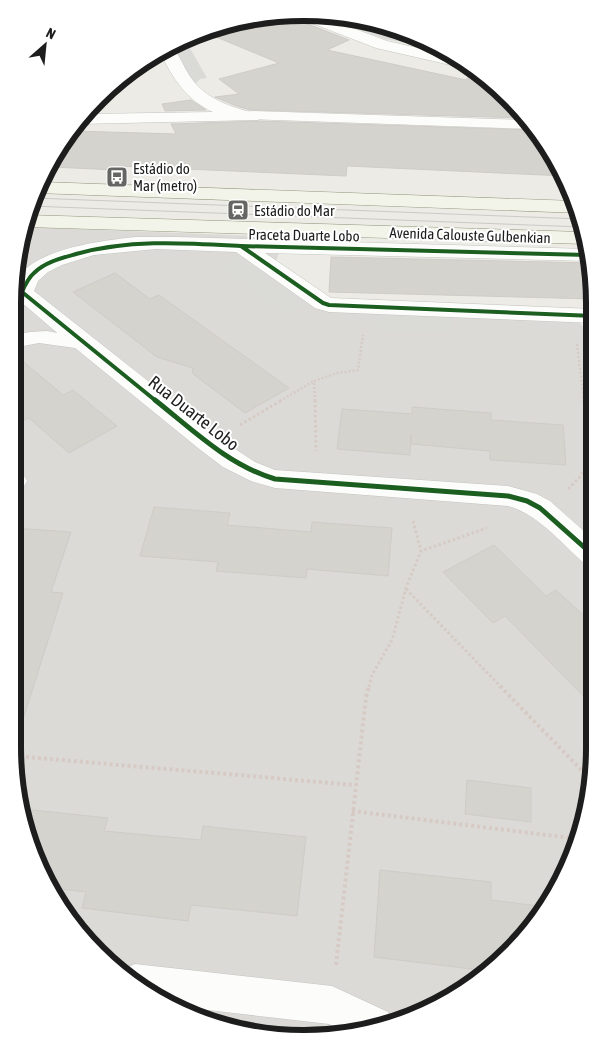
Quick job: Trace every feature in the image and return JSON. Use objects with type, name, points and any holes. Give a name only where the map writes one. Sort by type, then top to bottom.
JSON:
[{"type":"main road","name":"Avenida Calouste Gulbenkian","points":[[46,188],[569,207]]},
{"type":"main road","name":"Avenida Calouste Gulbenkian","points":[[34,221],[578,238]]},
{"type":"street","points":[[323,22],[382,44],[444,58]]},
{"type":"street","points":[[170,55],[187,84],[197,96],[212,105],[252,116]]},
{"type":"street","points":[[89,120],[252,116]]},
{"type":"street","name":"Rua Duarte Lobo","points":[[22,292],[30,275],[38,269],[61,258],[106,246],[147,241],[241,246]]},
{"type":"street","name":"Praceta Duarte Lobo","points":[[241,246],[581,255]]},
{"type":"street","name":"Praceta Duarte Lobo","points":[[241,246],[323,303],[330,305],[584,316]]},
{"type":"street","name":"Rua Duarte Lobo","points":[[21,302],[82,343],[210,443],[240,464],[260,475],[275,479],[508,496],[527,501],[540,508],[586,549]]},
{"type":"street","points":[[153,986],[332,1005],[367,1022]]},
{"type":"lane","points":[[252,116],[522,125]]},
{"type":"lane","points":[[21,340],[30,337],[43,337],[82,343]]},
{"type":"path","points":[[210,443],[314,381],[337,373],[358,370],[367,307]]},
{"type":"path","points":[[584,316],[586,356]]},
{"type":"path","points":[[314,381],[318,427],[314,481]]},
{"type":"path","points":[[332,1005],[366,697],[372,676],[392,640],[406,588],[421,552],[540,508],[564,492],[580,477],[586,466]]},
{"type":"path","points":[[406,588],[584,773]]},
{"type":"path","points":[[21,757],[355,785]]},
{"type":"path","points":[[352,811],[571,838]]},
{"type":"shaded area","points":[[350,26],[377,31],[417,45],[385,39]]},
{"type":"shaded area","points":[[189,46],[207,78],[200,79],[194,85],[177,51]]},
{"type":"shaded area","points":[[32,227],[284,237],[276,262],[323,303],[574,316],[586,331],[586,748],[583,784],[576,821],[564,856],[548,889],[516,934],[490,960],[445,992],[412,1008],[377,1020],[322,1029],[304,1030],[267,1027],[213,1015],[162,992],[117,960],[91,934],[69,904],[59,889],[43,856],[27,803],[21,748],[21,304],[24,267]]},
{"type":"shaded area","points":[[238,257],[306,306],[287,316],[219,265]]},
{"type":"shaded area","points":[[376,315],[452,318],[453,333],[375,330]]},
{"type":"building","points":[[304,21],[349,40],[327,50],[466,80],[469,76],[490,91],[517,118],[251,110],[215,97],[239,94],[219,79],[279,63],[213,36],[248,27]]},
{"type":"building","points":[[354,26],[370,30],[367,31]]},
{"type":"building","points":[[191,100],[206,110],[165,111],[162,104]]},
{"type":"building","points":[[259,121],[525,130],[555,176],[347,166],[346,176],[117,166],[115,170],[56,167],[81,131],[176,134],[171,124]]},
{"type":"building","points":[[331,257],[582,263],[586,299],[329,292]]},
{"type":"building","points":[[115,273],[150,299],[159,295],[289,388],[245,413],[192,373],[193,368],[157,357],[73,292]]},
{"type":"building","points":[[21,360],[63,395],[73,390],[117,426],[69,453],[29,418],[21,422]]},
{"type":"building","points":[[412,407],[491,413],[491,420],[563,425],[566,465],[490,460],[490,451],[411,444],[411,434],[410,455],[337,449],[342,409],[412,414]]},
{"type":"building","points":[[154,507],[230,513],[227,525],[311,532],[312,522],[392,528],[388,576],[307,569],[306,578],[216,571],[218,562],[140,556]]},
{"type":"building","points":[[21,529],[71,532],[51,592],[63,593],[21,726]]},
{"type":"building","points":[[494,545],[546,596],[556,590],[586,618],[586,699],[505,616],[493,623],[443,572]]},
{"type":"building","points":[[467,780],[531,788],[531,822],[465,814]]},
{"type":"building","points":[[28,810],[108,818],[104,831],[201,840],[203,826],[306,837],[297,916],[191,905],[188,921],[82,908],[86,892],[59,889],[36,838]]},
{"type":"building","points":[[380,870],[491,882],[491,900],[537,906],[516,934],[490,960],[477,970],[374,957]]},
{"type":"tram line","points":[[42,198],[573,219]]},
{"type":"tram line","points":[[39,206],[575,227]]},
{"type":"cycle path","points":[[241,246],[135,243],[93,249],[47,263],[30,277],[22,292],[220,452],[260,475],[275,479],[508,496],[527,501],[540,508],[586,549]]},
{"type":"cycle path","points":[[581,255],[241,246],[323,303],[329,305],[586,316]]},
{"type":"place","name":"Estádio do Mar (metro)","points":[[117,177]]},
{"type":"place","name":"Estádio do Mar","points":[[238,210]]}]
